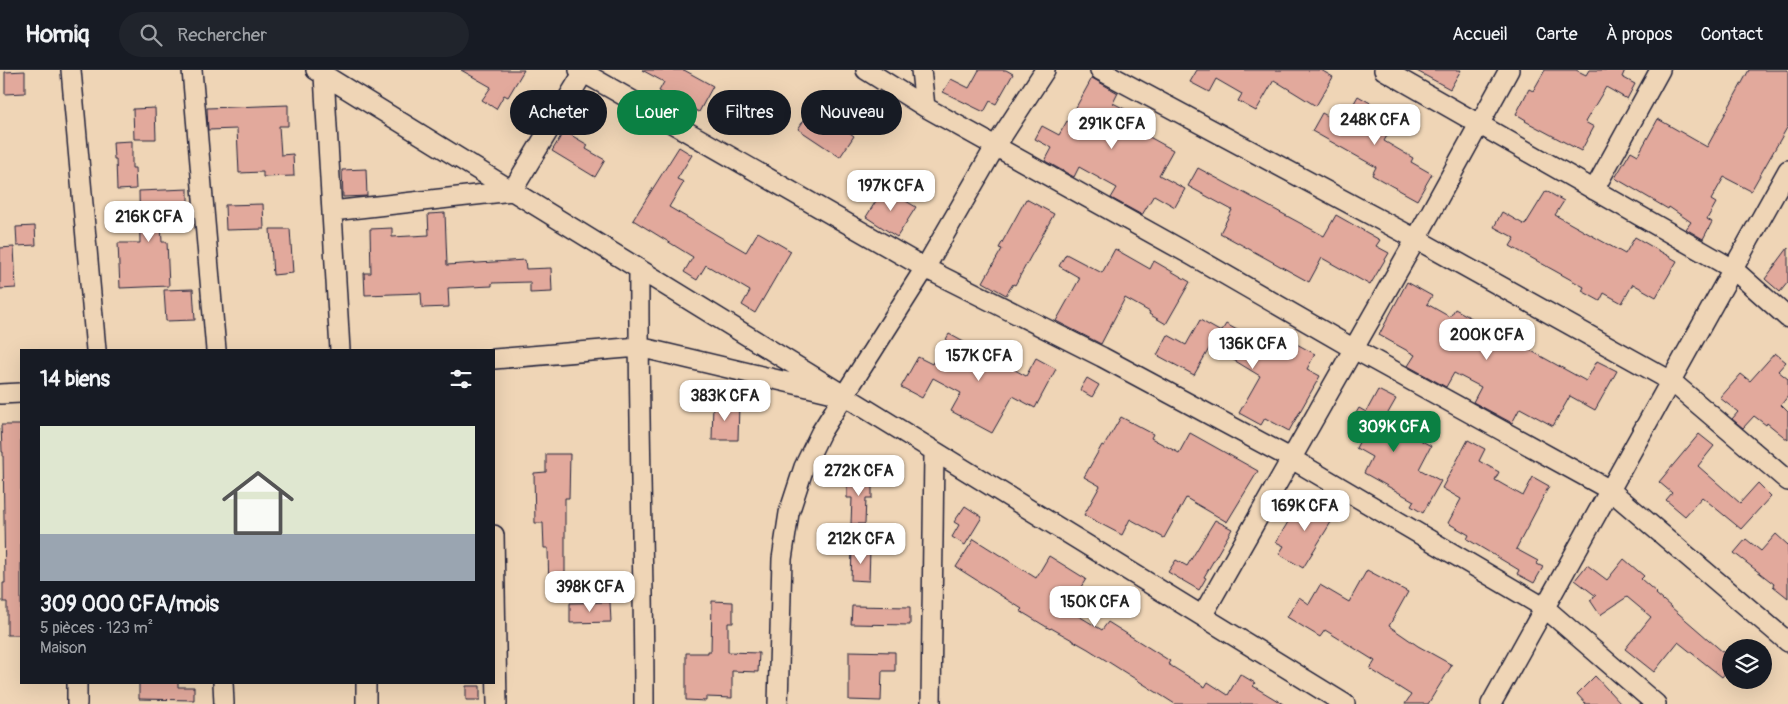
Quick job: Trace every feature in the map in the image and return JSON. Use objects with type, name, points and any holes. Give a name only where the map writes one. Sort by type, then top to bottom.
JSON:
[{"type":"street","points":[[71,70],[96,349]]},
{"type":"street","points":[[192,70],[216,349]]},
{"type":"street","points":[[866,70],[925,107],[995,147],[1191,255],[1354,349],[1610,490],[1788,642]]},
{"type":"street","points":[[921,70],[925,107]]},
{"type":"street","points":[[778,704],[782,559],[789,513],[808,458],[821,432],[925,268],[995,147],[1046,70]]},
{"type":"street","points":[[1100,70],[1416,239],[1671,381],[1788,481]]},
{"type":"street","points":[[1384,70],[1733,269],[1788,318]]},
{"type":"street","points":[[1202,616],[1510,70]]},
{"type":"street","points":[[1594,190],[1660,70]]},
{"type":"street","points":[[512,191],[583,71],[925,268],[1102,357],[1292,459],[1546,608],[1656,704]]},
{"type":"street","points":[[320,72],[1202,616],[1336,702]]},
{"type":"street","points":[[320,72],[332,211],[340,349]]},
{"type":"street","points":[[1490,704],[1546,608],[1788,170]]},
{"type":"street","points":[[332,211],[512,191]]},
{"type":"street","points":[[639,269],[644,704]]},
{"type":"street","points":[[495,359],[639,347],[844,396]]},
{"type":"street","points":[[0,394],[20,393]]},
{"type":"street","points":[[932,704],[934,450]]},
{"type":"street","points":[[495,591],[497,704]]},
{"type":"street","points":[[77,684],[77,704]]},
{"type":"street","points":[[224,684],[224,704]]},
{"type":"street","points":[[366,684],[366,704]]},
{"type":"building","points":[[461,70],[524,70],[512,90],[510,90],[508,97],[504,95],[496,109],[482,100],[491,87]]},
{"type":"building","points":[[642,70],[684,70],[713,86],[711,90],[707,90],[707,97],[699,112],[697,111],[697,90],[660,90],[664,82]]},
{"type":"building","points":[[979,70],[1006,70],[1013,74],[996,104],[990,101],[984,112],[943,92],[951,79],[969,88]]},
{"type":"building","points":[[1197,70],[1321,70],[1333,77],[1316,106],[1274,80],[1256,111],[1238,101],[1242,94],[1216,79],[1209,92],[1190,82]]},
{"type":"building","points":[[1415,70],[1461,70],[1450,89]]},
{"type":"building","points":[[1545,70],[1576,70],[1586,75],[1589,70],[1625,70],[1622,77],[1635,84],[1627,99],[1606,87],[1585,122],[1594,127],[1581,151],[1525,121],[1516,114],[1529,89],[1533,91]]},
{"type":"building","points":[[1749,70],[1788,70],[1788,126],[1751,191],[1724,177],[1711,200],[1716,203],[1707,219],[1712,222],[1703,239],[1686,229],[1691,222],[1669,207],[1668,209],[1615,178],[1631,151],[1638,155],[1658,119],[1707,147]]},
{"type":"building","points":[[25,71],[25,93],[5,94],[5,72]]},
{"type":"building","points":[[1092,78],[1118,93],[1113,103],[1140,117],[1133,128],[1173,150],[1159,175],[1185,189],[1175,207],[1154,195],[1142,215],[1111,198],[1117,188],[1079,167],[1074,177],[1045,161],[1052,148],[1035,139],[1042,126],[1059,135]]},
{"type":"building","points":[[1358,96],[1397,118],[1384,141],[1413,158],[1411,162],[1432,174],[1417,200],[1372,175],[1376,167],[1312,131],[1322,113],[1342,124]]},
{"type":"building","points":[[288,105],[288,126],[279,126],[281,155],[293,154],[294,176],[263,177],[263,172],[239,173],[237,129],[208,130],[207,108]]},
{"type":"building","points":[[155,108],[156,139],[134,139],[133,109]]},
{"type":"building","points":[[562,135],[571,135],[588,145],[586,149],[605,160],[595,177],[552,151]]},
{"type":"building","points":[[807,135],[853,135],[854,136],[840,157]]},
{"type":"building","points":[[132,141],[132,168],[135,168],[136,189],[117,190],[116,159],[114,159],[113,142]]},
{"type":"building","points":[[679,147],[692,155],[677,179],[684,182],[669,207],[746,252],[758,232],[791,251],[755,313],[742,305],[750,291],[706,265],[697,280],[684,272],[693,257],[633,220]]},
{"type":"building","points":[[1198,168],[1324,236],[1336,215],[1380,240],[1376,246],[1389,253],[1370,285],[1322,258],[1309,282],[1220,233],[1232,210],[1188,186]]},
{"type":"building","points":[[366,169],[367,196],[343,197],[342,170]]},
{"type":"building","points":[[884,188],[916,207],[897,237],[866,217]]},
{"type":"building","points":[[188,189],[188,204],[160,205],[162,242],[167,242],[169,286],[120,288],[118,243],[140,243],[139,191]]},
{"type":"building","points":[[1546,191],[1564,201],[1555,215],[1625,254],[1635,237],[1677,261],[1656,297],[1633,284],[1622,303],[1604,293],[1600,301],[1582,291],[1584,287],[1510,246],[1515,238],[1494,227],[1502,212],[1525,225]]},
{"type":"building","points":[[1026,199],[1054,214],[1015,285],[1013,284],[1006,295],[983,282],[1002,249],[999,248]]},
{"type":"building","points":[[263,204],[264,229],[226,230],[225,205]]},
{"type":"building","points":[[445,213],[447,265],[525,260],[526,269],[551,268],[552,292],[530,293],[530,282],[492,283],[492,286],[448,288],[449,307],[422,308],[421,293],[365,295],[364,273],[371,273],[370,229],[392,228],[392,237],[429,235],[428,214]]},
{"type":"building","points":[[35,226],[36,245],[17,246],[16,227]]},
{"type":"building","points":[[270,229],[290,229],[293,273],[273,275]]},
{"type":"building","points":[[14,247],[16,288],[0,289],[0,248]]},
{"type":"building","points":[[1788,248],[1788,282],[1780,292],[1765,279]]},
{"type":"building","points":[[1115,249],[1150,269],[1154,261],[1190,282],[1166,324],[1149,314],[1150,312],[1125,298],[1101,344],[1056,321],[1080,278],[1059,266],[1066,254],[1102,273]]},
{"type":"building","points":[[1407,282],[1432,296],[1427,304],[1450,317],[1455,309],[1586,381],[1597,361],[1617,371],[1595,410],[1570,396],[1553,426],[1520,408],[1512,423],[1473,402],[1481,387],[1454,373],[1446,387],[1408,366],[1415,355],[1379,335]]},
{"type":"building","points":[[193,289],[195,320],[166,321],[164,290]]},
{"type":"building","points":[[1200,320],[1221,332],[1226,324],[1274,350],[1282,336],[1315,354],[1307,369],[1320,376],[1289,431],[1265,418],[1261,425],[1239,413],[1260,376],[1237,362],[1210,347],[1194,375],[1157,355],[1168,335],[1186,345]]},
{"type":"building","points":[[949,334],[1026,376],[1036,358],[1056,369],[1035,408],[1013,396],[992,433],[951,411],[961,393],[933,378],[922,398],[901,387],[918,357],[932,364]]},
{"type":"building","points":[[1775,353],[1786,362],[1778,371],[1788,379],[1788,396],[1781,405],[1788,412],[1788,440],[1767,423],[1766,425],[1754,416],[1743,428],[1732,419],[1738,412],[1720,398],[1741,374],[1750,381]]},
{"type":"building","points":[[1087,378],[1099,385],[1092,397],[1080,390]]},
{"type":"building","points":[[1378,390],[1396,399],[1384,420],[1431,446],[1419,469],[1441,481],[1423,513],[1411,506],[1414,501],[1364,473],[1372,457],[1356,448],[1364,433],[1349,425],[1359,408],[1366,412]]},
{"type":"building","points":[[713,403],[739,404],[738,440],[712,440]]},
{"type":"building","points":[[1121,417],[1153,434],[1151,438],[1179,453],[1190,433],[1258,471],[1227,522],[1186,498],[1164,538],[1130,519],[1122,535],[1084,515],[1100,486],[1084,477]]},
{"type":"building","points":[[1,425],[20,425],[20,635],[7,635],[7,602],[3,602],[3,583],[5,583]]},
{"type":"building","points":[[1699,434],[1714,446],[1698,466],[1740,503],[1758,483],[1771,496],[1741,529],[1702,497],[1685,516],[1666,500],[1672,493],[1659,482]]},
{"type":"building","points":[[1468,440],[1485,449],[1479,461],[1499,472],[1495,480],[1523,496],[1533,477],[1549,486],[1516,549],[1538,561],[1537,564],[1543,567],[1534,583],[1517,574],[1519,570],[1467,539],[1469,535],[1448,523],[1461,499],[1442,488]]},
{"type":"building","points":[[546,454],[570,454],[569,498],[565,498],[565,594],[549,594],[548,548],[544,548],[543,523],[535,523],[534,473],[546,472]]},
{"type":"building","points":[[847,476],[872,477],[872,498],[866,498],[865,524],[851,524],[852,498],[847,498]]},
{"type":"building","points":[[1310,498],[1336,514],[1303,568],[1279,554],[1284,546],[1276,542],[1294,512],[1300,515]]},
{"type":"building","points":[[965,506],[982,517],[965,545],[952,537],[959,525],[954,522]]},
{"type":"building","points":[[1215,520],[1232,529],[1204,577],[1206,578],[1199,590],[1168,572],[1176,560],[1187,566]]},
{"type":"building","points":[[1776,534],[1788,545],[1788,598],[1773,586],[1774,584],[1734,553],[1746,539],[1761,551]]},
{"type":"building","points":[[974,539],[1036,578],[1049,556],[1086,579],[1067,609],[1102,630],[1108,622],[1170,661],[1168,664],[1205,687],[1208,682],[1228,695],[1240,674],[1255,683],[1253,686],[1283,704],[1175,704],[1088,649],[1020,611],[1022,609],[956,567]]},
{"type":"building","points":[[852,549],[870,550],[869,581],[851,580]]},
{"type":"building","points":[[1624,559],[1644,576],[1641,579],[1656,594],[1722,651],[1722,677],[1678,642],[1654,672],[1625,649],[1651,617],[1627,597],[1600,615],[1590,600],[1596,596],[1575,580],[1587,565],[1607,580]]},
{"type":"building","points":[[1367,570],[1408,592],[1389,626],[1418,646],[1452,665],[1428,704],[1405,704],[1411,695],[1370,669],[1375,661],[1325,630],[1320,637],[1287,617],[1299,597],[1309,604],[1320,585],[1349,602]]},
{"type":"building","points":[[712,601],[733,602],[733,623],[728,623],[728,652],[759,653],[758,672],[732,671],[732,698],[706,697],[706,701],[686,700],[686,653],[708,653],[708,651],[711,651]]},
{"type":"building","points":[[610,602],[611,622],[570,623],[570,603]]},
{"type":"building","points":[[852,606],[910,607],[910,625],[851,624]]},
{"type":"building","points":[[849,651],[895,652],[895,671],[882,671],[881,701],[849,700]]},
{"type":"building","points":[[1595,676],[1621,704],[1586,704],[1577,694]]},
{"type":"building","points":[[139,684],[178,684],[178,687],[194,687],[194,700],[139,699]]},
{"type":"building","points":[[466,686],[480,686],[480,700],[466,700]]}]
